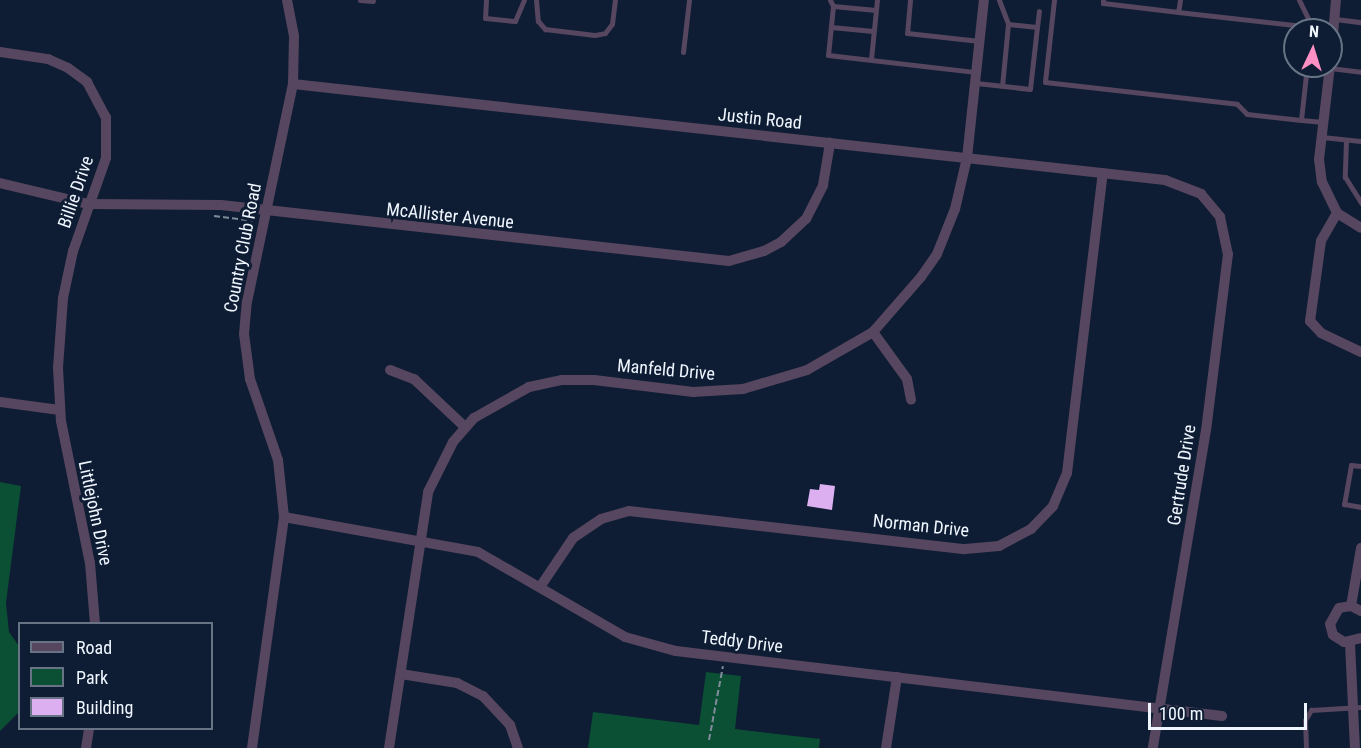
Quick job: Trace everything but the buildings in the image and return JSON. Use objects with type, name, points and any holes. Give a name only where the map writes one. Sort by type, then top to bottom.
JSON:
[{"type":"street","name":"Country Club Road","points":[[252,748],[284,517],[278,460],[254,394],[245,349],[247,302],[293,84],[294,36],[287,0]]},
{"type":"street","name":"Manfeld Drive","points":[[389,748],[420,540],[433,476],[465,427],[495,405],[529,387],[562,380],[693,392],[743,389],[807,370],[873,332],[903,301],[937,254],[955,209],[967,158],[984,0]]},
{"type":"street","points":[[1335,18],[1336,0]]},
{"type":"street","name":"Billie Drive","points":[[0,52],[58,63],[87,82],[103,107],[108,139],[106,158],[88,204],[63,298],[58,368],[59,410]]},
{"type":"street","points":[[1328,78],[1322,137],[1322,182],[1337,213],[1361,228]]},
{"type":"street","name":"Justin Road","points":[[293,84],[1178,182],[1201,194],[1215,208]]},
{"type":"street","name":"McAllister Avenue","points":[[0,183],[88,204],[186,203],[729,261],[772,247],[806,219],[823,185],[830,143]]},
{"type":"street","name":"Norman Drive","points":[[540,587],[573,537],[601,519],[629,511],[965,549],[999,546],[1031,529],[1053,506],[1067,473],[1103,173]]},
{"type":"street","name":"Gertrude Drive","points":[[1153,748],[1206,430],[1228,254],[1225,230],[1215,208]]},
{"type":"street","points":[[1337,213],[1321,241],[1310,321],[1321,333],[1361,352]]},
{"type":"street","points":[[873,332],[907,379],[911,400]]},
{"type":"street","points":[[390,370],[414,379],[465,427]]},
{"type":"street","points":[[0,402],[59,410]]},
{"type":"street","name":"Littlejohn Drive","points":[[59,410],[90,563],[95,622]]},
{"type":"street","name":"Teddy Drive","points":[[284,517],[478,552],[625,636],[676,651],[1222,716]]},
{"type":"street","points":[[1361,548],[1356,608],[1339,609],[1330,624],[1338,640],[1350,643],[1361,638]]},
{"type":"street","points":[[1350,643],[1357,707],[1354,748]]},
{"type":"street","points":[[401,674],[457,683],[483,696],[510,725],[518,748]]},
{"type":"street","points":[[885,748],[897,677]]},
{"type":"street","points":[[87,748],[89,730]]},
{"type":"lane","points":[[360,0],[373,1]]},
{"type":"lane","points":[[486,0],[485,18],[515,21],[524,0]]},
{"type":"lane","points":[[536,0],[538,21],[545,29],[595,35],[605,33],[612,24],[615,0]]},
{"type":"lane","points":[[683,52],[689,0]]},
{"type":"lane","points":[[871,59],[877,0]]},
{"type":"lane","points":[[910,0],[907,33],[980,41]]},
{"type":"lane","points":[[999,0],[1008,24],[1002,86]]},
{"type":"lane","points":[[1054,0],[1045,82],[1237,104],[1247,114],[1323,122]]},
{"type":"lane","points":[[1103,0],[1103,3],[1283,25]]},
{"type":"lane","points":[[1178,12],[1180,0]]},
{"type":"lane","points":[[1299,0],[1307,18]]},
{"type":"lane","points":[[876,10],[832,3],[828,56],[871,59],[976,77],[1002,86],[1030,89],[1040,11]]},
{"type":"lane","points":[[1343,23],[1361,22]]},
{"type":"lane","points":[[1008,24],[1037,27]]},
{"type":"lane","points":[[831,27],[873,31]]},
{"type":"lane","points":[[1343,67],[1361,72]]},
{"type":"lane","points":[[1301,120],[1306,78]]},
{"type":"lane","points":[[1322,137],[1361,141]]},
{"type":"lane","points":[[1346,140],[1345,177],[1361,202]]},
{"type":"lane","points":[[1361,466],[1351,465],[1344,504],[1361,507]]},
{"type":"lane","points":[[1306,748],[1305,720],[1311,710],[1357,707]]},
{"type":"path","points":[[709,740],[724,657]]},
{"type":"green space","points":[[0,482],[21,486],[6,603],[9,632],[18,645],[18,713],[0,731]]},
{"type":"green space","points":[[706,672],[741,676],[735,729],[820,739],[819,748],[588,748],[593,712],[699,725]]}]
